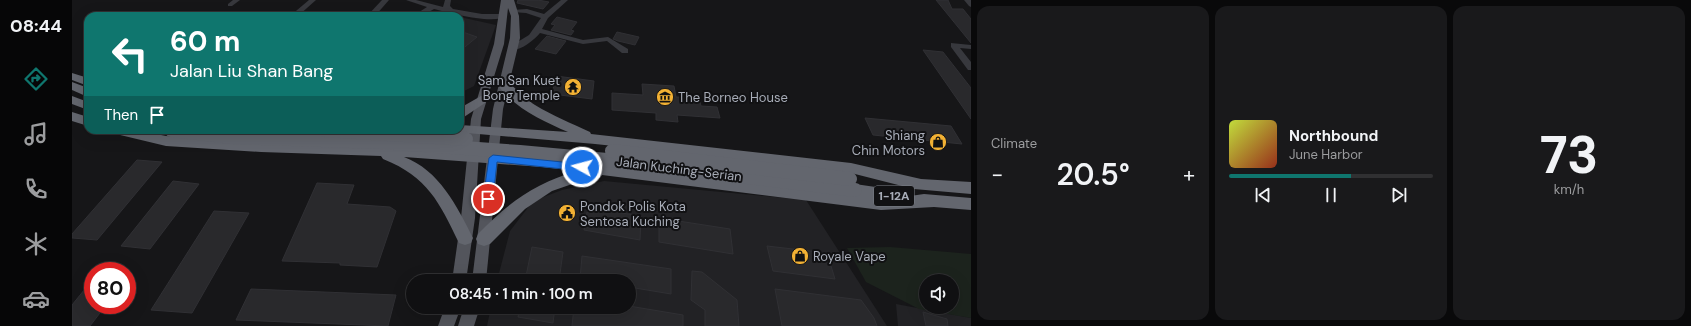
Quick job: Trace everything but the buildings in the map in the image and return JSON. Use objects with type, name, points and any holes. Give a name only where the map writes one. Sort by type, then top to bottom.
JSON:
[{"type":"highway","points":[[72,76],[84,80]]},
{"type":"highway","points":[[503,84],[511,94],[527,106],[595,139]]},
{"type":"highway","points":[[72,86],[84,91]]},
{"type":"highway","points":[[72,100],[84,104]]},
{"type":"highway","points":[[464,111],[481,100]]},
{"type":"highway","points":[[72,116],[84,120]]},
{"type":"highway","points":[[464,129],[595,139],[851,168],[923,184]]},
{"type":"highway","points":[[134,134],[166,141],[261,148],[412,152],[542,162],[881,204],[933,201]]},
{"type":"highway","name":"Jalan Kuching-Serian","points":[[206,134],[232,137],[380,142],[520,152],[852,185],[923,184],[971,188]]},
{"type":"highway","name":"Jalan Kuching-Serian","points":[[392,134],[610,151],[852,185],[933,201],[971,204]]},
{"type":"highway","points":[[365,151],[401,160],[429,179],[447,201],[465,238]]},
{"type":"highway","points":[[484,239],[527,198],[556,183],[572,177],[584,175],[623,172]]},
{"type":"main road","points":[[460,274],[465,238],[475,130],[481,100],[498,51],[505,0]]},
{"type":"main road","points":[[480,274],[495,131],[503,84],[514,48],[514,11],[510,0]]},
{"type":"main road","points":[[446,326],[450,314]]},
{"type":"main road","points":[[466,326],[470,314]]},
{"type":"street","points":[[230,5],[237,0]]},
{"type":"street","points":[[299,12],[313,0]]},
{"type":"street","points":[[375,12],[386,0]]},
{"type":"street","points":[[409,0],[433,7],[460,12]]},
{"type":"street","points":[[448,0],[446,7],[450,10]]},
{"type":"street","points":[[514,48],[538,30],[545,17],[565,0]]},
{"type":"street","points":[[967,0],[971,5]]},
{"type":"street","points":[[424,12],[433,7]]},
{"type":"street","points":[[514,11],[527,11],[545,17]]},
{"type":"street","points":[[464,13],[486,17],[503,16]]},
{"type":"street","points":[[538,30],[583,42],[608,39],[625,51]]},
{"type":"street","points":[[971,47],[954,45],[971,68]]},
{"type":"shaded area","points":[[464,18],[496,25],[474,86],[464,91]]},
{"type":"shaded area","points":[[604,181],[806,200],[887,326],[487,326],[490,314],[636,314],[636,274],[499,274],[510,231],[533,201],[562,190]]},
{"type":"shaded area","points":[[890,247],[971,254],[971,318],[948,314],[959,314],[959,274],[919,274],[919,309],[866,282],[847,248]]},
{"type":"shaded area","points":[[896,304],[919,308],[919,314],[950,314],[971,318],[971,326],[898,326]]},
{"type":"place","name":"Sam San Kuet Bong Temple","points":[[573,87]]},
{"type":"place","name":"The Borneo House","points":[[665,97]]},
{"type":"place","name":"Shiang Chin Motors","points":[[938,142]]},
{"type":"place","name":"Pondok Polis Kota Sentosa Kuching","points":[[567,213]]},
{"type":"place","name":"Royale Vape","points":[[800,256]]},
{"type":"route","points":[[488,199],[493,158],[582,167]]}]
